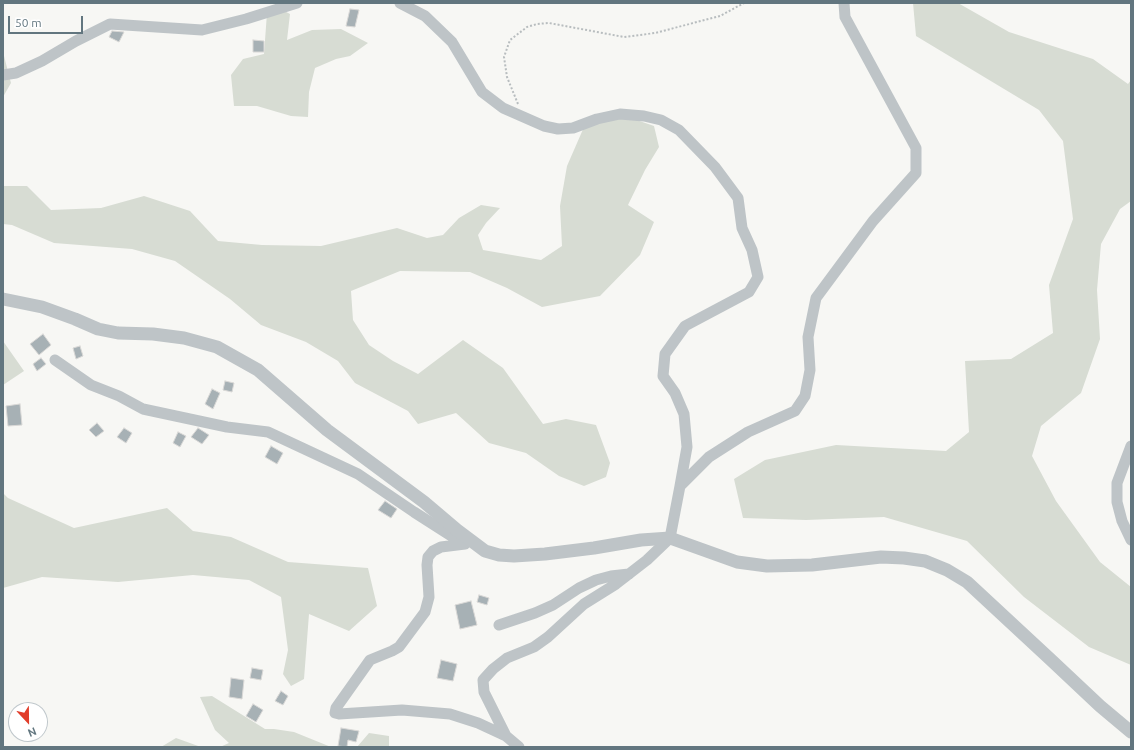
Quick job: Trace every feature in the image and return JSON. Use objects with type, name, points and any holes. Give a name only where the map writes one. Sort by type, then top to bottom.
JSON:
[{"type":"street","points":[[3,75],[16,73],[42,61],[76,41],[110,24],[202,30],[246,19],[297,3]]},
{"type":"street","points":[[400,3],[425,16],[452,42],[482,92],[503,108],[524,118],[544,126],[558,129],[573,128],[597,119],[620,114],[644,116],[661,120],[679,130],[715,167],[738,198],[742,228],[752,250],[758,277],[749,292],[685,326],[664,354],[663,376],[675,393],[684,414],[687,447],[670,538],[630,574],[611,588],[584,604],[534,647],[508,658],[493,669],[484,680],[484,692],[506,736]]},
{"type":"street","points":[[680,486],[709,457],[748,432],[795,411],[806,396],[810,370],[808,337],[816,298],[872,221],[916,173],[916,148],[845,17],[844,3]]},
{"type":"street","points":[[3,299],[42,307],[98,329],[118,333],[152,334],[184,338],[217,347],[258,370],[327,430],[424,502],[457,530],[470,544]]},
{"type":"street","points":[[55,360],[91,385],[119,396],[143,408],[227,427],[268,432],[358,474],[414,512],[470,544],[499,555],[514,556],[545,554],[641,540],[670,538],[737,562],[767,566],[812,565],[881,558],[904,558],[925,561],[947,570],[966,582],[1100,706],[1131,732]]},
{"type":"street","points":[[1131,446],[1117,483],[1117,502],[1122,521],[1131,540]]},
{"type":"street","points":[[470,544],[441,547],[433,551],[428,557],[429,597],[425,612],[399,647],[392,652],[370,660],[336,708],[335,713],[402,710],[450,714],[478,723],[506,736],[519,747]]},
{"type":"street","points":[[499,625],[535,613],[553,605],[579,588],[596,580],[611,576],[630,574]]},
{"type":"path","points":[[524,118],[507,77],[504,57],[510,40],[527,27],[548,23],[624,37],[655,33],[720,16],[744,3]]},
{"type":"shaded area","points":[[913,3],[958,3],[1009,32],[1093,59],[1128,84],[1131,80],[1131,201],[1120,209],[1101,244],[1097,290],[1100,339],[1081,393],[1041,426],[1032,456],[1056,501],[1100,562],[1131,587],[1131,665],[1089,647],[1024,597],[967,541],[884,517],[806,520],[743,518],[734,479],[765,460],[836,445],[946,451],[969,432],[965,361],[1011,359],[1053,333],[1049,285],[1073,219],[1063,141],[1039,110],[916,36]]},
{"type":"shaded area","points":[[277,7],[290,14],[287,40],[312,30],[341,29],[368,43],[350,56],[336,59],[315,68],[309,92],[308,117],[291,116],[257,106],[234,106],[231,75],[243,59],[264,54],[267,13]]},
{"type":"shaded area","points":[[3,52],[11,83],[3,97]]},
{"type":"shaded area","points":[[625,116],[654,126],[659,147],[645,170],[628,205],[654,222],[640,255],[600,296],[542,307],[507,288],[470,272],[400,271],[351,291],[353,320],[369,345],[393,361],[418,374],[463,340],[503,368],[543,424],[566,419],[596,425],[610,463],[606,477],[584,486],[559,476],[526,453],[489,443],[456,413],[418,424],[408,411],[355,383],[338,361],[306,342],[261,325],[230,299],[175,261],[132,249],[54,243],[12,225],[3,224],[3,186],[27,186],[51,210],[101,208],[144,196],[190,211],[218,241],[262,245],[321,246],[397,228],[427,238],[443,235],[459,218],[481,205],[500,208],[486,223],[478,235],[483,250],[541,260],[562,246],[560,206],[567,166],[584,127]]},
{"type":"shaded area","points":[[3,341],[24,371],[3,385]]},
{"type":"shaded area","points":[[3,493],[8,498],[74,528],[167,508],[193,531],[231,537],[288,562],[368,568],[377,606],[349,631],[309,614],[304,679],[291,686],[283,674],[288,650],[281,597],[249,580],[193,575],[118,582],[42,577],[3,588]]},
{"type":"shaded area","points":[[212,696],[265,729],[294,732],[331,747],[220,747],[229,743],[215,730],[200,697]]},
{"type":"shaded area","points":[[369,733],[389,736],[389,747],[357,747]]},
{"type":"shaded area","points":[[176,738],[201,747],[161,747]]},
{"type":"building","points":[[350,9],[359,10],[355,27],[346,26]]},
{"type":"building","points":[[112,31],[124,32],[119,42],[109,37]]},
{"type":"building","points":[[253,40],[264,41],[264,52],[253,52]]},
{"type":"building","points":[[43,334],[51,345],[39,355],[30,344]]},
{"type":"building","points":[[80,346],[83,356],[76,359],[73,348]]},
{"type":"building","points":[[41,358],[46,364],[37,371],[33,364]]},
{"type":"building","points":[[225,381],[234,383],[232,392],[223,390]]},
{"type":"building","points":[[212,389],[220,393],[213,409],[205,404]]},
{"type":"building","points":[[20,404],[22,425],[8,426],[6,406]]},
{"type":"building","points":[[97,423],[104,431],[96,437],[89,430]]},
{"type":"building","points":[[124,428],[132,433],[126,443],[117,437]]},
{"type":"building","points":[[198,428],[209,435],[202,444],[191,437]]},
{"type":"building","points":[[178,432],[186,436],[180,447],[173,443]]},
{"type":"building","points":[[271,446],[283,453],[277,464],[265,457]]},
{"type":"building","points":[[385,501],[397,509],[391,518],[378,510]]},
{"type":"building","points":[[479,595],[489,598],[487,605],[477,602]]},
{"type":"building","points":[[471,601],[477,625],[460,629],[455,605]]},
{"type":"building","points":[[441,660],[457,664],[453,681],[437,678]]},
{"type":"building","points":[[252,668],[263,670],[261,680],[250,678]]},
{"type":"building","points":[[231,678],[244,680],[242,699],[229,697]]},
{"type":"building","points":[[281,691],[288,696],[283,705],[275,701]]},
{"type":"building","points":[[253,704],[263,710],[256,722],[246,716]]},
{"type":"building","points":[[341,728],[359,731],[356,742],[348,740],[347,747],[338,746]]}]
